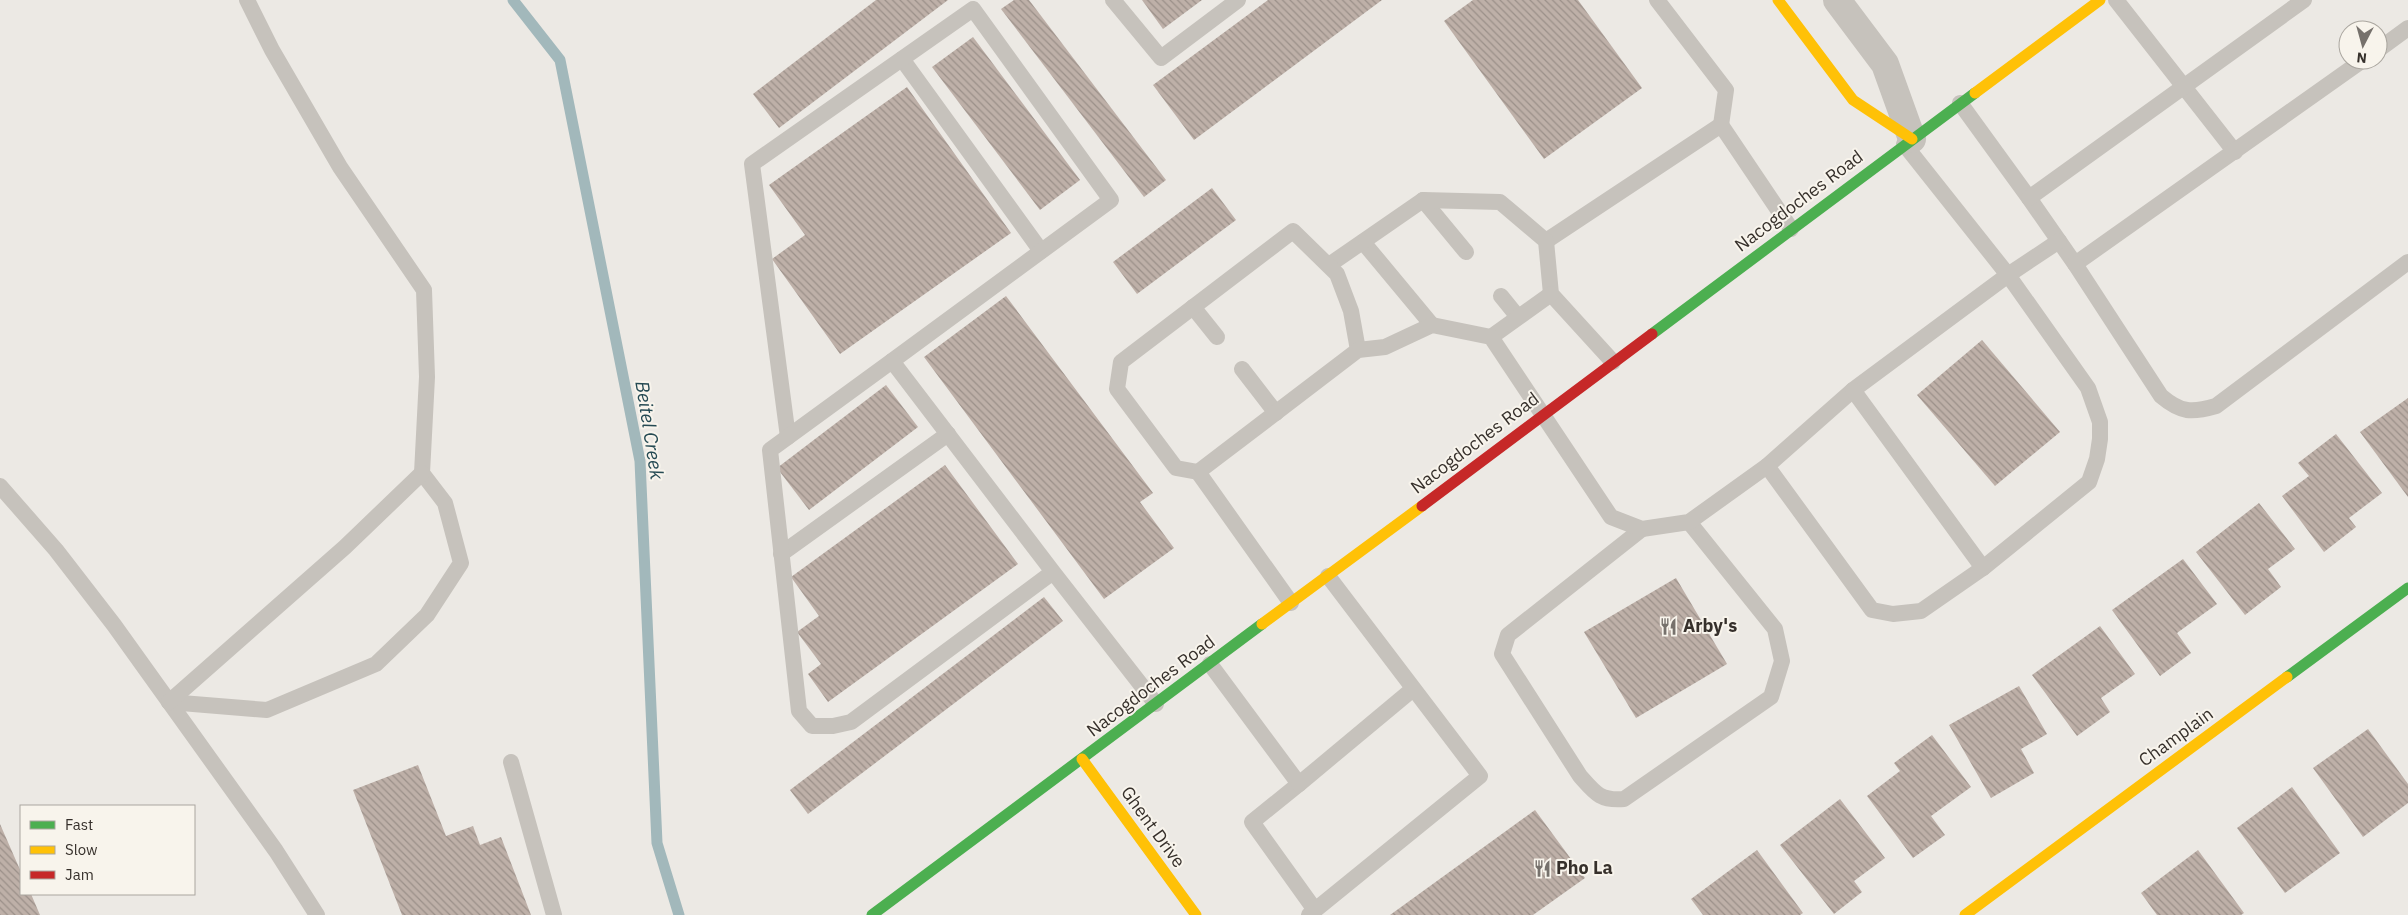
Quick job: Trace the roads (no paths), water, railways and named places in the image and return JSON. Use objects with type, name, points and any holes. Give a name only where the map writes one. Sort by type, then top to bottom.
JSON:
[{"type":"main road","points":[[1778,0],[1853,100],[1908,142]]},
{"type":"main road","name":"Nacogdoches Road","points":[[877,914],[1543,414],[2100,0]]},
{"type":"main road","name":"Champlain","points":[[1965,915],[2408,588]]},
{"type":"main road","name":"Ghent Drive","points":[[1082,760],[1196,915]]},
{"type":"street","points":[[1837,0],[1885,64],[1908,142]]},
{"type":"lane","points":[[169,702],[267,710],[376,664],[427,615],[462,563],[445,502],[422,472],[427,377],[424,290],[340,167],[272,50],[247,0]]},
{"type":"lane","points":[[1113,0],[1161,58],[1238,0]]},
{"type":"lane","points":[[1657,0],[1726,90],[1721,125],[1791,229]]},
{"type":"lane","points":[[2116,0],[2235,152]]},
{"type":"lane","points":[[2029,198],[2304,0]]},
{"type":"lane","points":[[788,437],[752,164],[979,5],[1110,200],[892,361],[788,437],[770,450],[799,711],[812,726],[832,726],[851,722],[1053,572]]},
{"type":"lane","points":[[2388,43],[2408,28]]},
{"type":"lane","points":[[902,59],[1041,251]]},
{"type":"lane","points":[[2075,264],[2349,70]]},
{"type":"lane","points":[[1960,103],[2075,264],[2161,396],[2176,408],[2198,411],[2216,406],[2408,262]]},
{"type":"lane","points":[[1546,241],[1721,125]]},
{"type":"lane","points":[[1767,466],[1872,610],[1893,614],[1921,610],[1983,568],[2089,482],[2098,459],[2100,422],[2088,388],[2008,275],[1908,142]]},
{"type":"lane","points":[[1422,200],[1466,252]]},
{"type":"lane","points":[[1328,266],[1422,200],[1500,202],[1546,241],[1551,294],[1613,362]]},
{"type":"lane","points":[[1291,603],[1198,472],[1176,468],[1117,389],[1121,362],[1293,230],[1337,274],[1352,311],[1358,350]]},
{"type":"lane","points":[[1362,242],[1432,325],[1491,338],[1611,518],[1642,529],[1689,522],[1767,466],[1853,390],[2008,275],[2058,241]]},
{"type":"lane","points":[[1491,338],[1551,294]]},
{"type":"lane","points":[[1500,296],[1518,317]]},
{"type":"lane","points":[[1193,307],[1217,338]]},
{"type":"lane","points":[[1198,472],[1358,350],[1385,347],[1432,325]]},
{"type":"lane","points":[[892,361],[1156,704]]},
{"type":"lane","points":[[1242,369],[1276,413]]},
{"type":"lane","points":[[1853,390],[1983,568]]},
{"type":"lane","points":[[781,554],[948,434]]},
{"type":"lane","points":[[169,702],[345,547],[422,472]]},
{"type":"lane","points":[[0,486],[56,550],[169,702],[276,851],[317,915]]},
{"type":"lane","points":[[1642,529],[1508,635],[1502,654],[1580,776],[1596,794],[1609,800],[1624,799],[1771,697],[1782,661],[1775,629],[1689,522]]},
{"type":"lane","points":[[1328,576],[1480,776],[1312,913],[1252,822],[1413,688]]},
{"type":"lane","points":[[1210,664],[1299,784]]},
{"type":"lane","points":[[510,762],[554,915]]},
{"type":"waterway","name":"Beitel Creek","points":[[513,0],[560,60],[640,461],[657,843],[679,915]]},
{"type":"place","name":"Arby's","points":[[1669,626]]},
{"type":"place","name":"Pho La","points":[[1542,868]]}]
